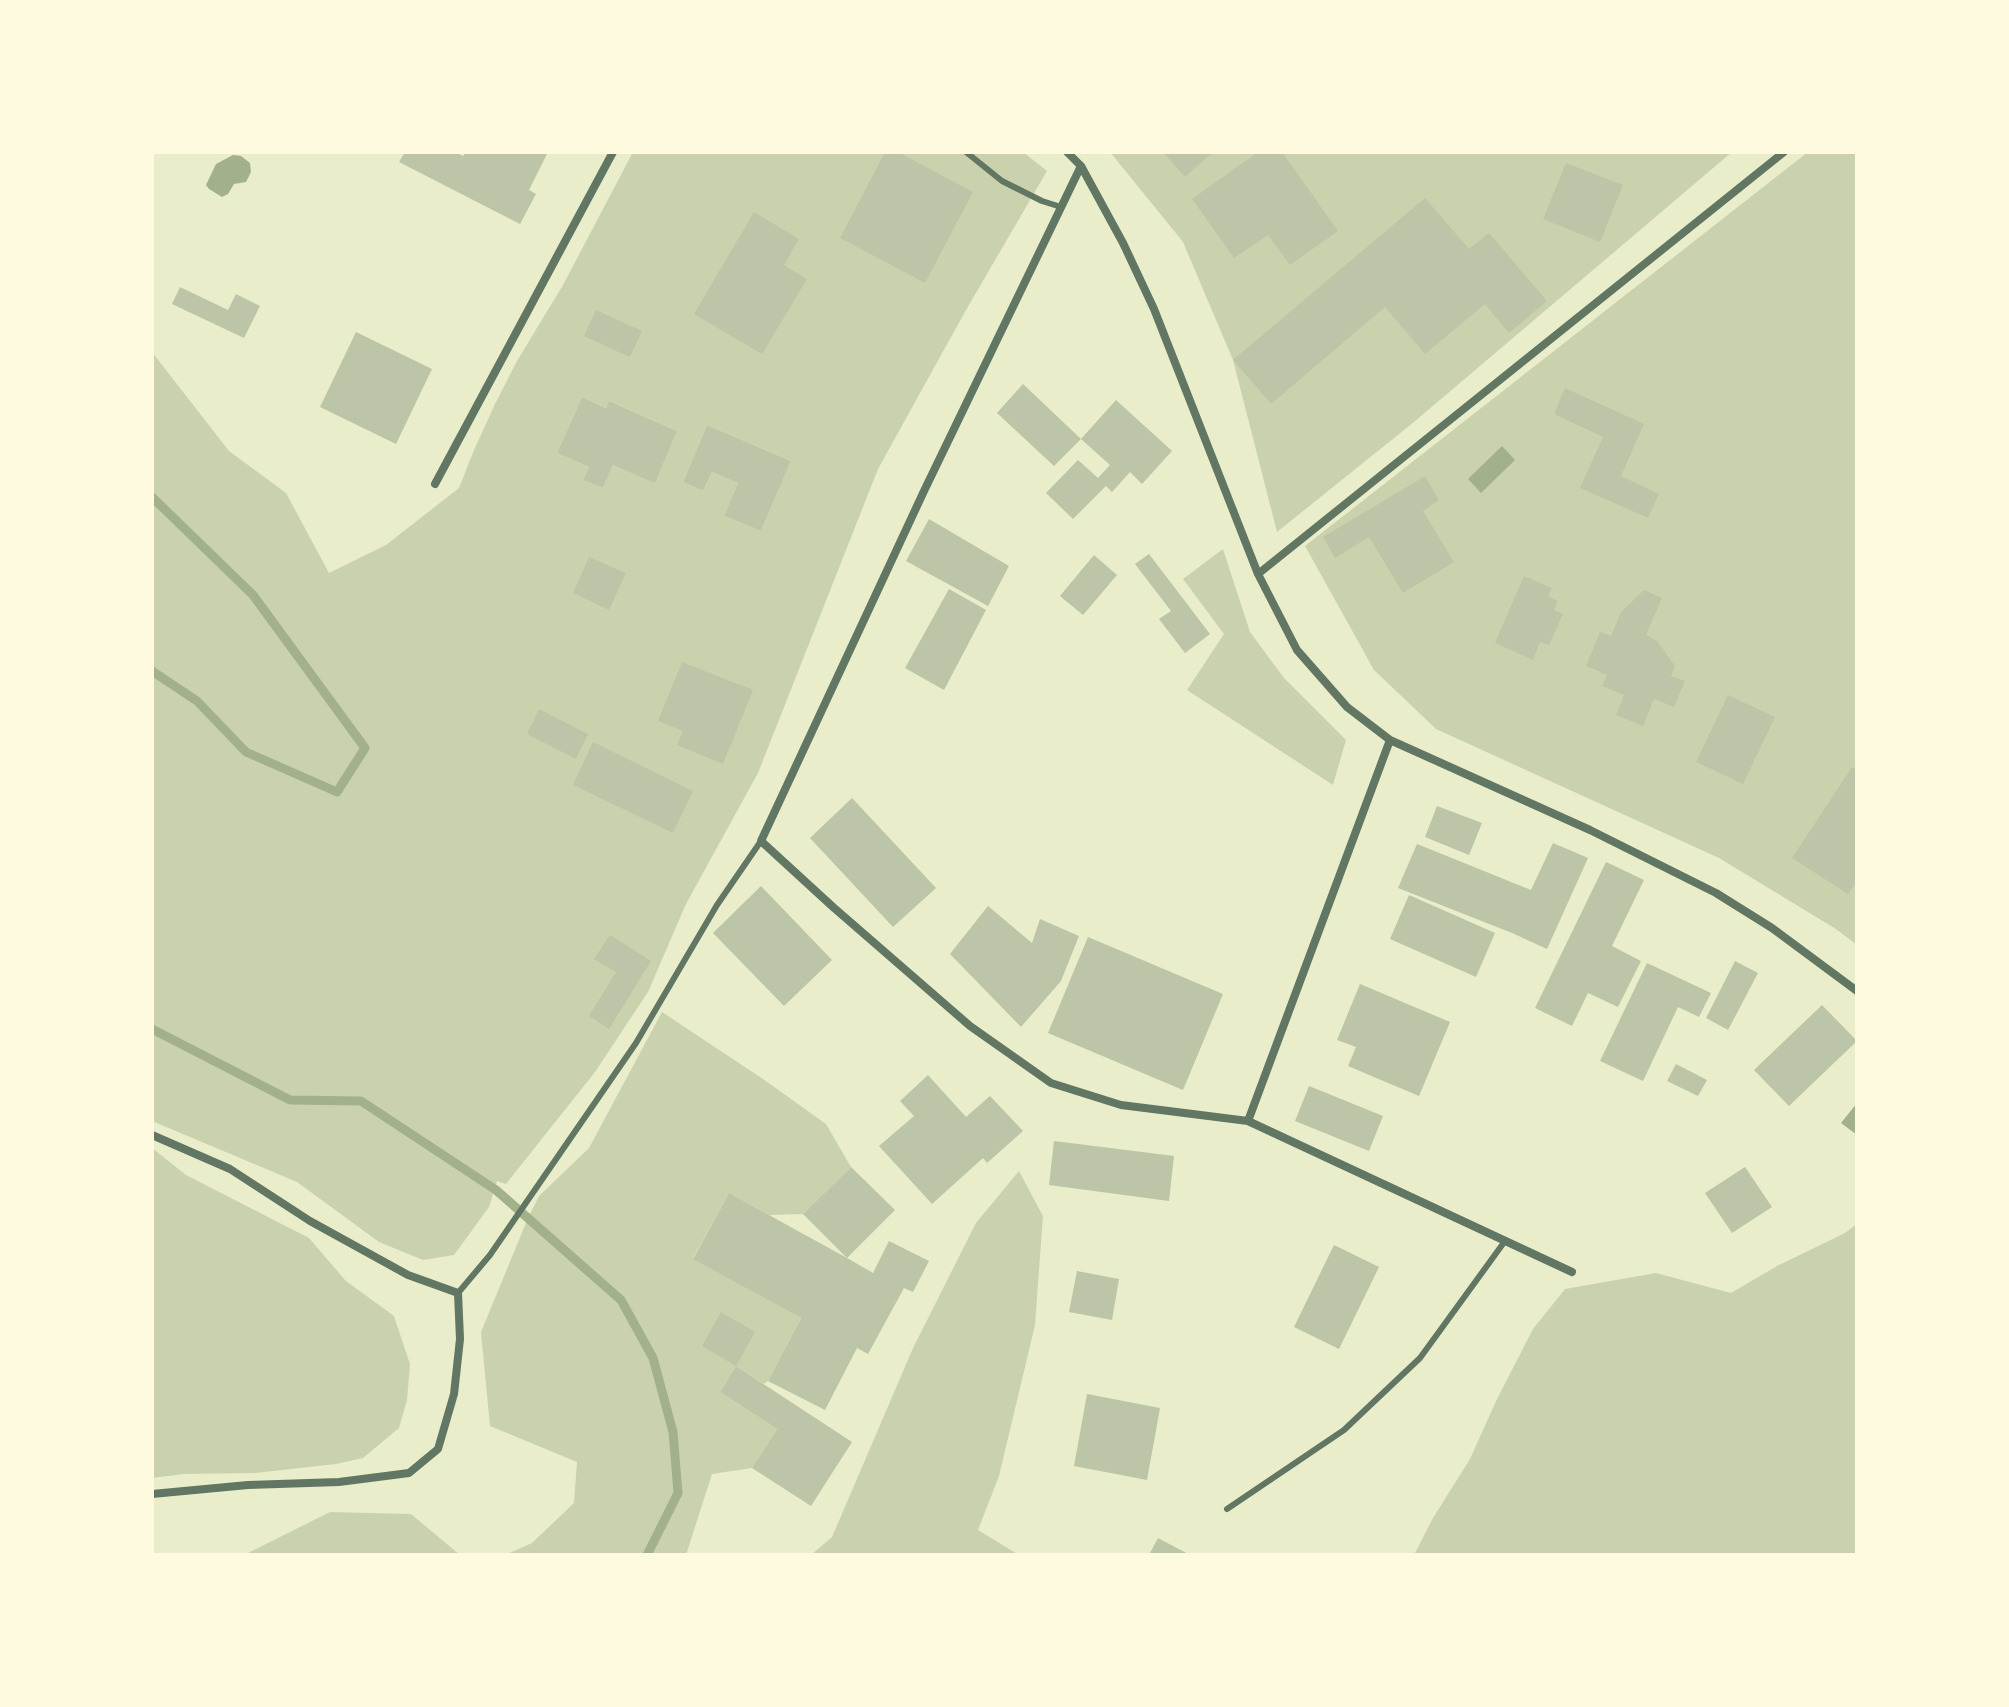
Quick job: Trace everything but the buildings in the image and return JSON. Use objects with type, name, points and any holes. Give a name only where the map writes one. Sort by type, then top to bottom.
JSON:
[{"type":"street","points":[[435,484],[613,152]]},
{"type":"street","points":[[1067,152],[1081,166],[1154,309],[1258,574],[1297,650],[1347,707],[1390,740],[1590,830],[1716,893],[1772,928],[1857,991]]},
{"type":"street","points":[[1258,574],[1784,152]]},
{"type":"street","points":[[1081,166],[924,491],[761,841],[970,1026],[1051,1083],[1121,1105],[1248,1121],[1572,1272]]},
{"type":"street","points":[[1248,1121],[1390,740]]},
{"type":"street","points":[[152,1135],[230,1169],[310,1221],[408,1275],[458,1293],[460,1339],[454,1394],[438,1449],[409,1473],[339,1482],[248,1485],[152,1494]]},
{"type":"lane","points":[[966,152],[1002,181],[1061,207]]},
{"type":"lane","points":[[458,1293],[490,1255],[636,1043],[717,905],[761,841]]},
{"type":"lane","points":[[1227,1509],[1344,1430],[1420,1358],[1505,1241]]},
{"type":"shaded area","points":[[633,152],[1023,152],[1047,171],[878,469],[758,773],[686,904],[648,992],[595,1072],[506,1184],[497,1181],[489,1207],[454,1255],[423,1260],[379,1242],[297,1182],[152,1121],[152,352],[229,451],[286,493],[329,573],[386,545],[459,488],[517,361],[563,285]],"holes":[[[582,397],[606,408],[609,401],[677,431],[655,482],[613,465],[603,488],[583,480],[589,467],[557,453]],[[707,425],[791,461],[761,531],[724,516],[738,483],[712,472],[703,491],[683,482]]]},
{"type":"shaded area","points":[[1110,152],[1732,152],[1414,422],[1277,532],[1233,360],[1183,242]]},
{"type":"shaded area","points":[[1808,152],[1857,152],[1857,945],[1719,858],[1436,729],[1374,670],[1305,546]]},
{"type":"shaded area","points":[[233,155],[241,156],[250,163],[251,172],[246,182],[234,184],[222,197],[206,185],[216,164]]},
{"type":"shaded area","points":[[1502,446],[1515,460],[1481,493],[1468,479]]},
{"type":"shaded area","points":[[1223,549],[1250,632],[1284,678],[1346,740],[1333,785],[1187,690],[1224,634],[1183,579]]},
{"type":"shaded area","points":[[662,1012],[826,1124],[851,1167],[803,1214],[769,1215],[729,1193],[693,1258],[801,1318],[768,1381],[764,1384],[736,1366],[720,1392],[777,1429],[752,1468],[712,1474],[686,1555],[505,1555],[532,1543],[574,1503],[577,1462],[490,1426],[481,1332],[539,1196],[589,1148]]},
{"type":"shaded area","points":[[1857,1103],[1857,1135],[1841,1123]]},
{"type":"shaded area","points":[[152,1148],[186,1175],[309,1238],[346,1281],[394,1316],[410,1364],[407,1400],[399,1428],[363,1458],[255,1473],[184,1474],[152,1478]]},
{"type":"shaded area","points":[[1019,1171],[1043,1216],[1035,1325],[999,1476],[978,1530],[1019,1555],[811,1555],[832,1537],[913,1348],[976,1223]]},
{"type":"shaded area","points":[[1857,1224],[1857,1555],[1414,1555],[1470,1459],[1533,1329],[1565,1289],[1656,1273],[1731,1293]]},
{"type":"shaded area","points":[[330,1512],[411,1514],[460,1555],[244,1555]]},
{"type":"waterway","points":[[152,497],[253,595],[365,748],[337,792],[246,752],[197,701],[152,671]]},
{"type":"waterway","points":[[152,1029],[290,1100],[361,1101],[496,1190],[621,1300],[653,1358],[673,1432],[678,1493],[647,1555]]}]
